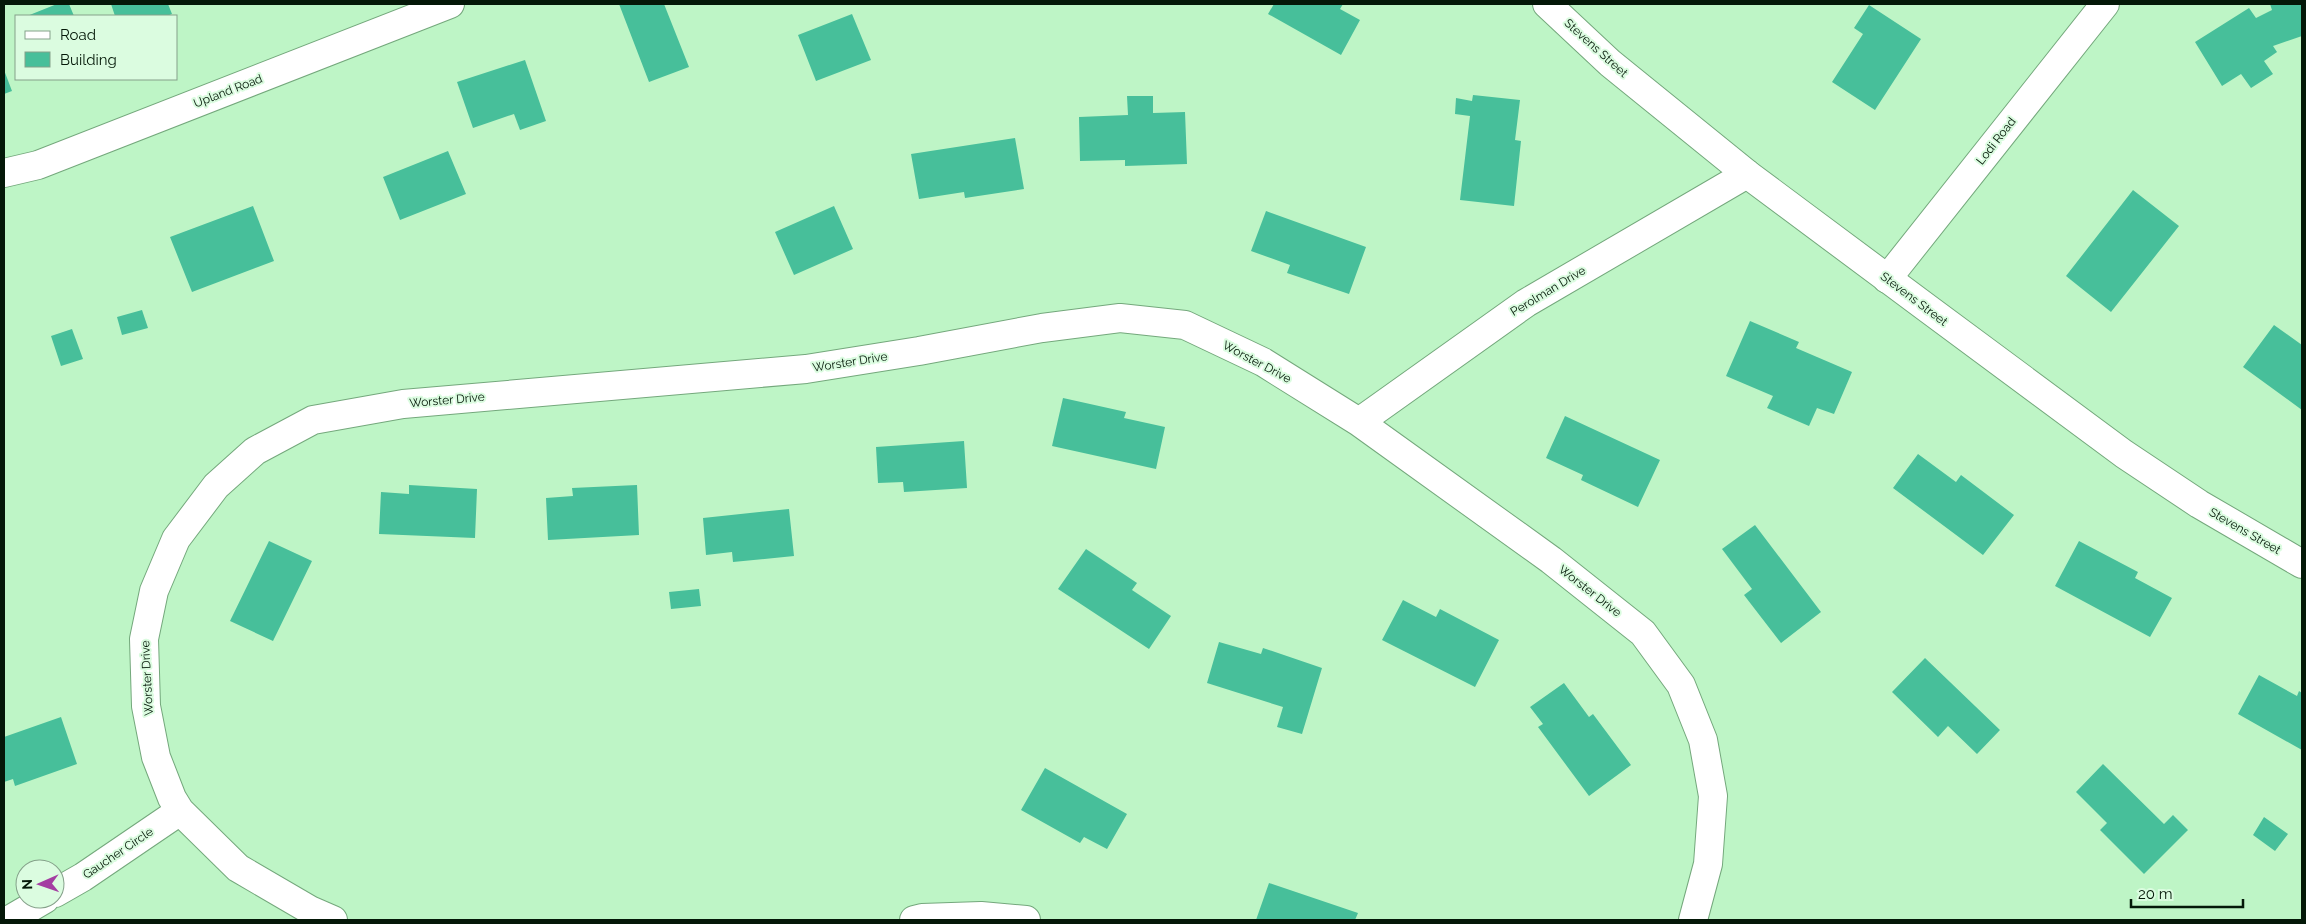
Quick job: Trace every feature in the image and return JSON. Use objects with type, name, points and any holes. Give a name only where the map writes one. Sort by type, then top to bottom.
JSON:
[{"type":"street","name":"Upland Road","points":[[4,173],[38,165],[450,4]]},
{"type":"street","name":"Stevens Street","points":[[1547,4],[1610,63],[1747,174],[1887,279],[2124,454],[2199,504],[2302,564]]},
{"type":"street","name":"Lodi Road","points":[[1887,279],[2105,4]]},
{"type":"street","name":"Perolman Drive","points":[[1359,422],[1526,304],[1747,174]]},
{"type":"street","name":"Worster Drive","points":[[333,920],[310,910],[238,868],[180,811],[172,798],[156,757],[146,706],[144,639],[154,591],[176,539],[216,486],[255,451],[313,420],[403,404],[806,369],[919,351],[1042,328],[1120,318],[1185,326],[1263,362],[1359,422],[1551,560],[1643,633],[1681,685],[1703,740],[1713,796],[1708,864],[1693,920]]},
{"type":"street","name":"Gaucher Circle","points":[[65,887],[180,811]]},
{"type":"street","points":[[9,920],[28,909]]},
{"type":"street","points":[[914,920],[922,918],[981,916],[1026,920]]},
{"type":"building","points":[[57,4],[69,4],[74,15],[30,15]]},
{"type":"building","points":[[111,4],[168,4],[172,14],[170,15],[115,15]]},
{"type":"building","points":[[619,4],[664,4],[689,67],[649,82]]},
{"type":"building","points":[[1274,4],[1343,4],[1340,9],[1360,20],[1341,55],[1268,14]]},
{"type":"building","points":[[2270,4],[2302,4],[2302,36],[2273,46],[2277,52],[2264,61],[2273,74],[2251,88],[2241,74],[2222,86],[2195,42],[2249,8],[2256,18],[2272,10]]},
{"type":"building","points":[[1869,5],[1921,39],[1875,110],[1832,82],[1863,34],[1854,28]]},
{"type":"building","points":[[852,14],[871,60],[816,81],[798,35]]},
{"type":"building","points":[[525,60],[546,121],[520,130],[514,114],[473,128],[457,82]]},
{"type":"building","points":[[4,70],[12,91],[4,94]]},
{"type":"building","points":[[1473,95],[1520,100],[1515,140],[1521,141],[1514,206],[1460,200],[1470,116],[1455,114],[1456,98],[1472,101]]},
{"type":"building","points":[[1127,96],[1153,96],[1153,113],[1185,112],[1187,164],[1125,166],[1125,160],[1080,161],[1079,117],[1128,115]]},
{"type":"building","points":[[1015,138],[1024,189],[965,198],[964,192],[919,199],[911,154]]},
{"type":"building","points":[[448,151],[466,194],[400,220],[383,177]]},
{"type":"building","points":[[2133,190],[2179,226],[2111,312],[2066,276]]},
{"type":"building","points":[[253,206],[274,261],[192,292],[170,237]]},
{"type":"building","points":[[834,206],[853,249],[794,275],[775,232]]},
{"type":"building","points":[[1266,211],[1366,247],[1349,294],[1287,273],[1290,265],[1251,251]]},
{"type":"building","points":[[142,310],[148,328],[122,335],[117,317]]},
{"type":"building","points":[[1750,321],[1799,342],[1796,348],[1852,372],[1834,414],[1817,408],[1809,426],[1767,408],[1773,396],[1726,376]]},
{"type":"building","points":[[2274,325],[2302,345],[2302,410],[2243,367]]},
{"type":"building","points":[[72,329],[83,359],[61,366],[51,336]]},
{"type":"building","points":[[1063,398],[1126,412],[1124,418],[1165,427],[1156,469],[1052,446]]},
{"type":"building","points":[[1565,416],[1660,460],[1638,507],[1581,480],[1583,475],[1546,458]]},
{"type":"building","points":[[964,441],[967,488],[904,492],[903,482],[878,483],[876,447]]},
{"type":"building","points":[[1918,454],[1956,482],[1961,475],[2014,515],[1983,555],[1893,488]]},
{"type":"building","points":[[409,485],[477,489],[475,538],[379,534],[381,492],[409,494]]},
{"type":"building","points":[[637,485],[639,535],[548,540],[546,498],[573,496],[572,488]]},
{"type":"building","points":[[789,509],[794,556],[733,562],[732,552],[706,555],[703,518]]},
{"type":"building","points":[[1755,525],[1821,612],[1781,643],[1744,595],[1752,589],[1722,549]]},
{"type":"building","points":[[269,541],[312,561],[273,641],[230,621]]},
{"type":"building","points":[[2079,541],[2138,572],[2135,578],[2172,598],[2150,637],[2055,586]]},
{"type":"building","points":[[1086,549],[1137,583],[1132,590],[1171,616],[1149,649],[1058,589]]},
{"type":"building","points":[[699,589],[701,606],[671,609],[669,592]]},
{"type":"building","points":[[1403,600],[1436,617],[1440,609],[1499,640],[1475,687],[1382,640]]},
{"type":"building","points":[[1219,642],[1261,654],[1263,648],[1322,668],[1302,734],[1277,727],[1283,707],[1207,683]]},
{"type":"building","points":[[1925,658],[2000,730],[1977,754],[1948,726],[1938,737],[1892,692]]},
{"type":"building","points":[[2259,675],[2297,696],[2299,691],[2302,693],[2302,750],[2238,714]]},
{"type":"building","points":[[1564,683],[1589,717],[1593,714],[1631,765],[1589,796],[1538,727],[1543,724],[1530,707]]},
{"type":"building","points":[[61,717],[77,764],[15,786],[13,779],[4,782],[4,737]]},
{"type":"building","points":[[2103,764],[2164,824],[2173,815],[2188,830],[2144,874],[2100,830],[2107,823],[2076,792]]},
{"type":"building","points":[[1045,768],[1127,814],[1107,849],[1084,837],[1080,843],[1021,810]]},
{"type":"building","points":[[2264,817],[2288,834],[2275,851],[2253,835]]},
{"type":"building","points":[[1269,883],[1358,913],[1355,920],[1256,920]]}]
